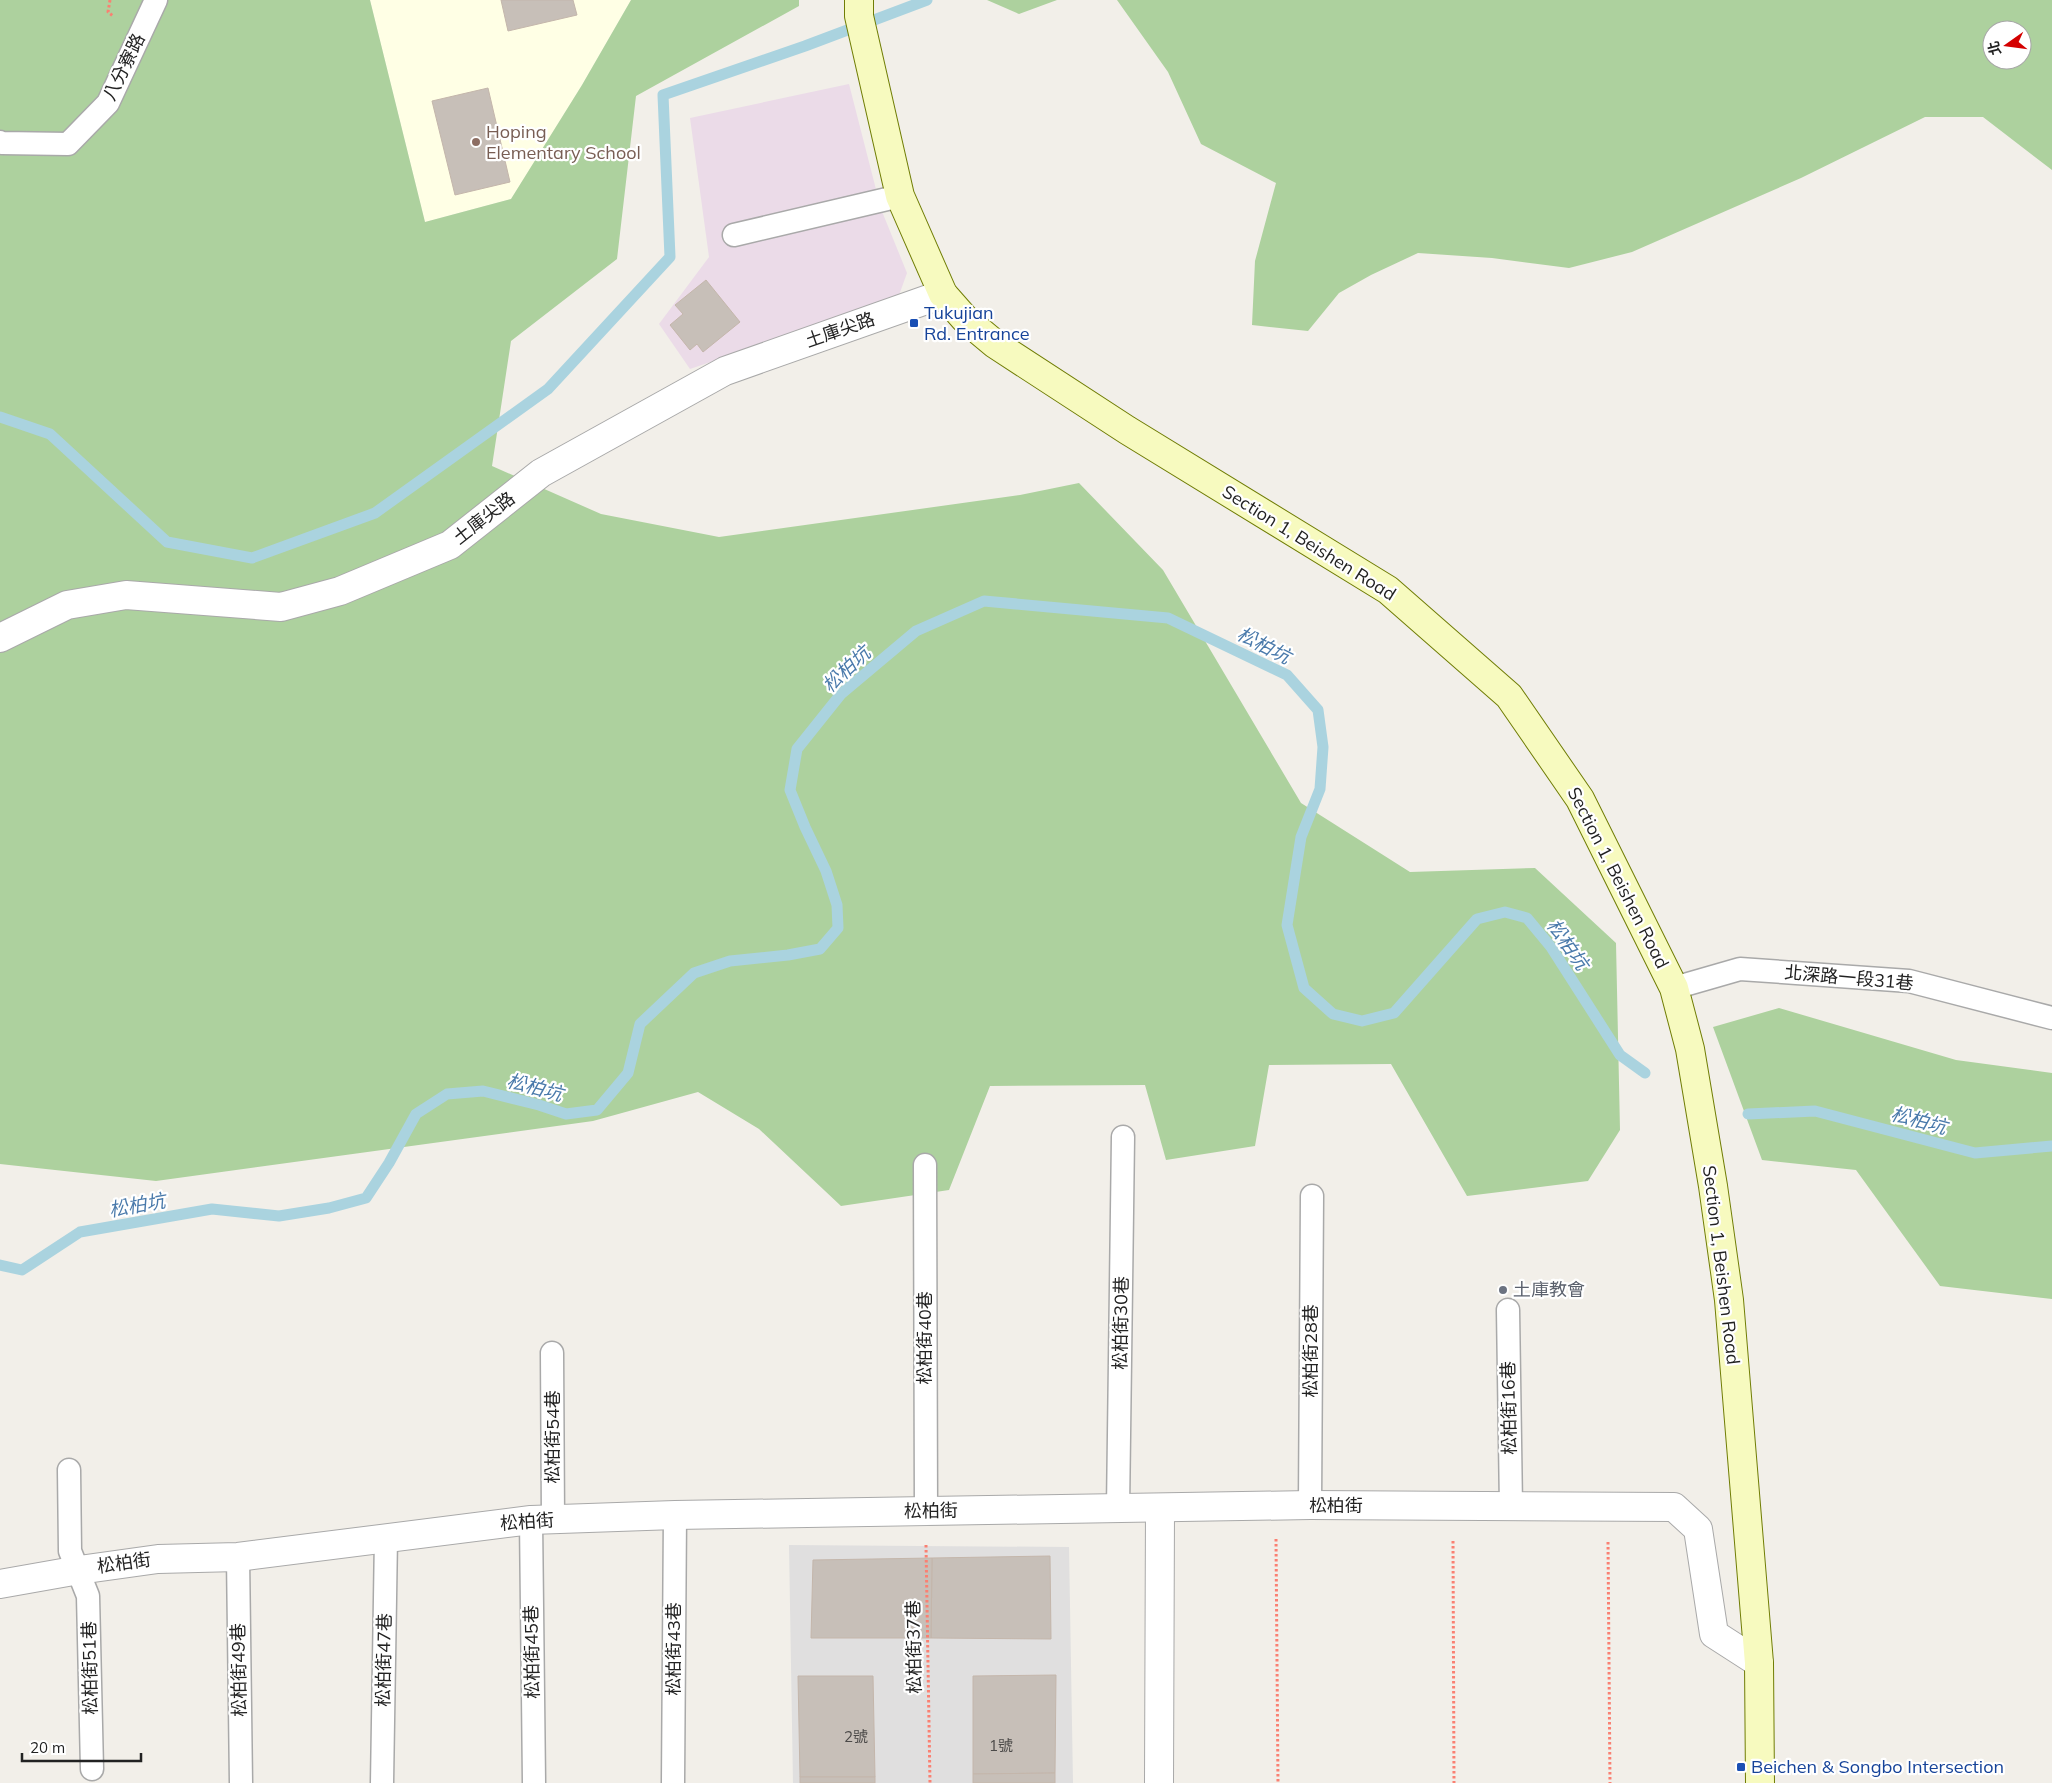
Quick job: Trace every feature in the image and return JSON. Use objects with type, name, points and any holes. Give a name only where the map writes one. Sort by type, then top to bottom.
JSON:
[{"type":"main road","name":"Section 1, Beishen Road","points":[[858,7],[900,196],[943,294],[965,318],[995,344],[1127,430],[1388,590],[1509,696],[1580,799],[1674,988],[1690,1049],[1729,1300],[1759,1663],[1760,1783]]},
{"type":"street","name":"土庫尖路","points":[[0,638],[67,605],[126,595],[281,608],[340,591],[450,545],[541,472],[724,371],[943,294]]},
{"type":"street","name":"松柏街","points":[[0,1584],[158,1559],[238,1556],[542,1520],[675,1515],[1310,1505],[1674,1507],[1698,1528],[1714,1634],[1759,1663]]},
{"type":"street","points":[[1159,1783],[1160,1508]]},
{"type":"lane","name":"八分寮路","points":[[0,142],[2,144],[68,144],[108,103],[156,0]]},
{"type":"lane","points":[[734,235],[900,196]]},
{"type":"lane","name":"北深路一段31巷","points":[[1674,988],[1740,968],[1909,981],[2052,1018]]},
{"type":"lane","name":"松柏街30巷","points":[[1118,1509],[1123,1137]]},
{"type":"lane","name":"松柏街40巷","points":[[925,1165],[926,1511]]},
{"type":"lane","name":"松柏街28巷","points":[[1310,1505],[1312,1196]]},
{"type":"lane","name":"松柏街16巷","points":[[1508,1310],[1511,1507]]},
{"type":"lane","name":"松柏街54巷","points":[[542,1520],[552,1353]]},
{"type":"lane","name":"松柏街51巷","points":[[69,1470],[70,1551],[88,1596],[92,1768]]},
{"type":"lane","name":"松柏街43巷","points":[[673,1783],[675,1515]]},
{"type":"lane","name":"松柏街45巷","points":[[534,1783],[542,1520]]},
{"type":"lane","name":"松柏街47巷","points":[[382,1783],[386,1537]]},
{"type":"lane","name":"松柏街49巷","points":[[238,1556],[241,1783]]},
{"type":"path","points":[[1276,1506],[1278,1783]]},
{"type":"path","points":[[1452,1506],[1454,1783]]},
{"type":"path","points":[[1608,1507],[1610,1783]]},
{"type":"path","name":"松柏街37巷","points":[[926,1511],[930,1783]]},
{"type":"shaded area","name":"Hoping Elementary School","points":[[370,0],[631,0],[582,85],[511,199],[425,222]]},
{"type":"shaded area","points":[[849,84],[881,209],[907,273],[898,298],[690,369],[659,324],[709,257],[690,118]]},
{"type":"shaded area","points":[[789,1545],[1069,1547],[1073,1783],[793,1783]]},
{"type":"green space","points":[[0,0],[370,0],[425,222],[511,199],[582,85],[631,0],[799,0],[799,6],[636,96],[617,259],[511,341],[492,466],[601,514],[719,537],[1020,495],[1079,483],[1163,570],[1301,803],[1410,872],[1535,868],[1616,943],[1620,1130],[1588,1181],[1467,1196],[1391,1064],[1269,1065],[1255,1146],[1166,1160],[1145,1085],[990,1086],[949,1190],[841,1206],[759,1129],[698,1092],[593,1121],[156,1181],[0,1164]]},
{"type":"green space","points":[[987,0],[1057,0],[1019,14]]},
{"type":"green space","points":[[1117,0],[2052,0],[2052,170],[1983,117],[1925,117],[1801,178],[1632,252],[1569,268],[1492,258],[1418,253],[1371,275],[1339,293],[1308,331],[1252,325],[1255,261],[1276,183],[1201,144],[1168,72]]},
{"type":"green space","points":[[1779,1008],[1956,1060],[2052,1073],[2052,1299],[1940,1286],[1856,1170],[1762,1160],[1713,1027]]},
{"type":"building","points":[[501,0],[573,0],[577,15],[508,31]]},
{"type":"building","points":[[488,88],[510,182],[455,195],[432,101]]},
{"type":"building","points":[[706,280],[740,322],[703,352],[697,344],[690,350],[670,325],[683,314],[675,305]]},
{"type":"building","points":[[1050,1556],[1051,1639],[931,1638],[932,1558]]},
{"type":"building","points":[[932,1558],[931,1638],[811,1638],[813,1560]]},
{"type":"building","points":[[1056,1675],[1055,1773],[973,1774],[973,1676]]},
{"type":"building","points":[[798,1676],[873,1676],[875,1777],[800,1777]]},
{"type":"building","points":[[1055,1773],[1055,1783],[973,1783],[973,1774]]},
{"type":"building","points":[[800,1777],[875,1777],[875,1783],[800,1783]]},
{"type":"waterway","points":[[0,417],[50,434],[167,542],[252,558],[375,513],[548,389],[670,257],[663,95],[805,46],[927,0]]},
{"type":"waterway","name":"松柏坑","points":[[0,1265],[22,1270],[80,1232],[212,1209],[279,1216],[329,1208],[366,1198],[389,1163],[416,1114],[447,1094],[483,1091],[566,1114],[597,1110],[628,1073],[640,1024],[694,973],[730,961],[788,955],[820,949],[838,928],[837,905],[826,871],[790,790],[797,749],[841,694],[916,631],[984,601],[1168,618],[1287,675],[1318,710],[1323,747],[1320,789],[1301,837],[1287,925],[1304,988],[1333,1014],[1362,1021],[1394,1013],[1477,919],[1505,912],[1527,918],[1551,947],[1620,1055],[1645,1073]]},
{"type":"waterway","name":"松柏坑","points":[[1748,1114],[1815,1111],[1975,1153],[2052,1146]]},
{"type":"place","name":"Hoping Elementary School","points":[[476,142]]},
{"type":"place","name":"Tukujian Rd. Entrance","points":[[914,323]]},
{"type":"place","name":"土庫教會","points":[[1503,1290]]},
{"type":"place","name":"Beichen & Songbo Intersection","points":[[1741,1767]]}]
